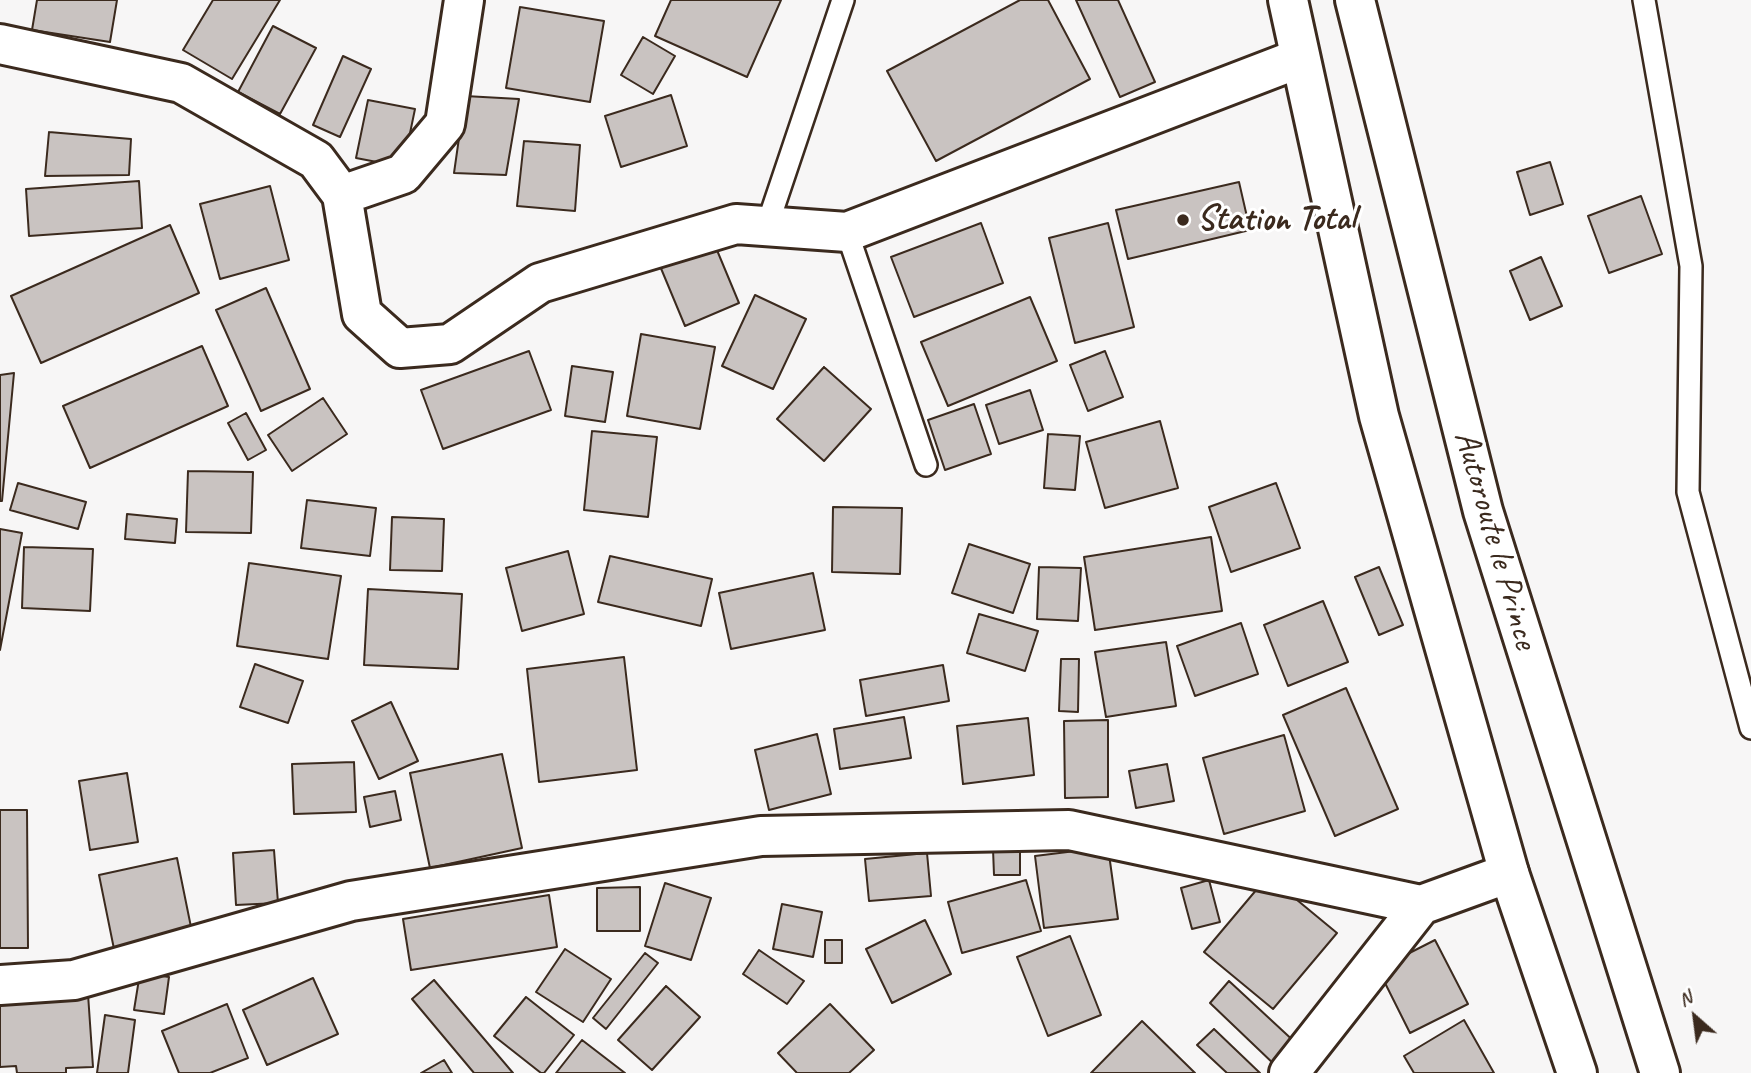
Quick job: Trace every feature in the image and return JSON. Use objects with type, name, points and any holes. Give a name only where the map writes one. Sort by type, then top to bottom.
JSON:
[{"type":"street","points":[[342,195],[403,174],[445,124],[464,0]]},
{"type":"street","points":[[1287,0],[1379,416],[1509,873],[1577,1073]]},
{"type":"street","name":"Autoroute le Prince","points":[[1355,0],[1483,511],[1660,1073]]},
{"type":"street","points":[[0,44],[181,83],[316,160],[342,195],[362,314],[400,348],[450,344],[540,283],[736,224],[847,232],[1300,58]]},
{"type":"street","points":[[0,985],[74,980],[351,901],[761,836],[1069,830],[1421,905]]},
{"type":"street","points":[[1289,1073],[1421,905],[1509,873]]},
{"type":"lane","points":[[767,226],[843,0]]},
{"type":"lane","points":[[1644,0],[1691,266],[1688,492],[1751,728]]},
{"type":"lane","points":[[847,232],[926,465]]},
{"type":"building","points":[[37,0],[117,0],[110,42],[32,30]]},
{"type":"building","points":[[213,0],[280,0],[232,79],[183,50]]},
{"type":"building","points":[[671,0],[781,0],[747,77],[655,36]]},
{"type":"building","points":[[1020,0],[1048,0],[1090,79],[936,161],[887,71]]},
{"type":"building","points":[[1076,0],[1118,0],[1155,82],[1120,97]]},
{"type":"building","points":[[520,7],[604,21],[590,102],[506,88]]},
{"type":"building","points":[[273,26],[316,48],[280,114],[238,92]]},
{"type":"building","points":[[643,37],[675,56],[653,94],[621,75]]},
{"type":"building","points":[[343,56],[371,69],[340,137],[313,125]]},
{"type":"building","points":[[671,95],[687,146],[621,167],[605,116]]},
{"type":"building","points":[[465,96],[519,99],[506,175],[454,173]]},
{"type":"building","points":[[368,100],[415,109],[403,167],[356,158]]},
{"type":"building","points":[[49,132],[131,139],[129,175],[45,176]]},
{"type":"building","points":[[524,141],[580,145],[575,211],[517,206]]},
{"type":"building","points":[[1550,162],[1563,204],[1530,215],[1517,172]]},
{"type":"building","points":[[139,181],[142,228],[29,236],[26,189]]},
{"type":"building","name":"Station Total","points":[[1239,182],[1250,230],[1128,259],[1116,210]]},
{"type":"building","points":[[270,186],[289,260],[220,279],[200,204]]},
{"type":"building","points":[[1641,196],[1662,254],[1609,273],[1588,216]]},
{"type":"building","points":[[981,223],[1003,283],[914,317],[891,257]]},
{"type":"building","points":[[1108,223],[1134,327],[1075,343],[1049,238]]},
{"type":"building","points":[[170,225],[199,293],[41,363],[11,296]]},
{"type":"building","points":[[714,243],[739,303],[685,326],[660,266]]},
{"type":"building","points":[[1541,257],[1562,306],[1530,320],[1510,271]]},
{"type":"building","points":[[266,288],[310,389],[261,411],[216,310]]},
{"type":"building","points":[[755,295],[806,319],[773,389],[722,366]]},
{"type":"building","points":[[1030,297],[1057,361],[948,406],[921,342]]},
{"type":"building","points":[[641,334],[715,347],[700,429],[627,416]]},
{"type":"building","points":[[202,346],[228,406],[90,468],[63,406]]},
{"type":"building","points":[[529,351],[551,410],[443,449],[421,390]]},
{"type":"building","points":[[1105,351],[1123,397],[1088,411],[1070,365]]},
{"type":"building","points":[[572,366],[613,372],[605,422],[565,416]]},
{"type":"building","points":[[824,367],[871,409],[824,461],[777,419]]},
{"type":"building","points":[[14,373],[2,501],[0,501],[0,375]]},
{"type":"building","points":[[1030,390],[1043,430],[999,444],[986,405]]},
{"type":"building","points":[[323,398],[347,434],[292,471],[268,435]]},
{"type":"building","points":[[974,404],[991,454],[945,470],[928,420]]},
{"type":"building","points":[[246,413],[266,450],[248,460],[228,423]]},
{"type":"building","points":[[1160,421],[1178,488],[1105,508],[1086,442]]},
{"type":"building","points":[[592,431],[657,437],[648,517],[584,510]]},
{"type":"building","points":[[1048,434],[1080,436],[1075,490],[1044,488]]},
{"type":"building","points":[[188,471],[253,472],[251,533],[186,532]]},
{"type":"building","points":[[18,483],[86,502],[78,529],[10,510]]},
{"type":"building","points":[[1276,483],[1300,548],[1231,572],[1209,507]]},
{"type":"building","points":[[307,500],[376,508],[370,556],[301,548]]},
{"type":"building","points":[[833,507],[902,508],[900,574],[832,572]]},
{"type":"building","points":[[127,514],[177,519],[175,543],[125,539]]},
{"type":"building","points":[[392,517],[444,519],[442,571],[390,570]]},
{"type":"building","points":[[0,529],[22,533],[0,650]]},
{"type":"building","points":[[1211,537],[1222,611],[1095,630],[1084,557]]},
{"type":"building","points":[[969,544],[1030,564],[1013,613],[952,593]]},
{"type":"building","points":[[24,547],[93,549],[90,611],[22,608]]},
{"type":"building","points":[[568,551],[584,614],[522,631],[506,568]]},
{"type":"building","points":[[610,556],[712,579],[701,626],[598,602]]},
{"type":"building","points":[[249,563],[341,576],[328,659],[237,646]]},
{"type":"building","points":[[1039,567],[1081,568],[1078,621],[1037,619]]},
{"type":"building","points":[[1379,567],[1403,625],[1379,635],[1355,577]]},
{"type":"building","points":[[813,573],[825,630],[731,649],[719,593]]},
{"type":"building","points":[[368,589],[462,594],[458,669],[364,665]]},
{"type":"building","points":[[1323,601],[1348,662],[1288,686],[1264,625]]},
{"type":"building","points":[[979,614],[1038,631],[1025,671],[967,653]]},
{"type":"building","points":[[1241,623],[1258,674],[1195,696],[1177,646]]},
{"type":"building","points":[[1166,642],[1176,706],[1106,717],[1095,652]]},
{"type":"building","points":[[624,657],[637,770],[539,782],[527,669]]},
{"type":"building","points":[[1061,659],[1079,659],[1078,712],[1059,711]]},
{"type":"building","points":[[255,664],[303,681],[288,723],[240,707]]},
{"type":"building","points":[[943,665],[949,701],[866,716],[860,680]]},
{"type":"building","points":[[1346,688],[1398,809],[1335,836],[1283,715]]},
{"type":"building","points":[[391,702],[418,761],[379,779],[352,721]]},
{"type":"building","points":[[904,717],[911,758],[840,769],[834,729]]},
{"type":"building","points":[[1028,718],[1034,775],[963,784],[957,726]]},
{"type":"building","points":[[1108,720],[1108,797],[1065,798],[1064,721]]},
{"type":"building","points":[[817,734],[831,794],[769,810],[755,750]]},
{"type":"building","points":[[1284,735],[1305,811],[1224,834],[1203,758]]},
{"type":"building","points":[[502,754],[522,848],[430,868],[410,773]]},
{"type":"building","points":[[354,762],[356,812],[294,814],[292,764]]},
{"type":"building","points":[[1167,764],[1174,801],[1136,808],[1129,771]]},
{"type":"building","points":[[127,773],[138,842],[90,850],[79,781]]},
{"type":"building","points":[[395,791],[401,820],[370,827],[364,797]]},
{"type":"building","points":[[0,810],[27,810],[28,948],[0,948]]},
{"type":"building","points":[[1108,847],[1118,919],[1044,928],[1035,856]]},
{"type":"building","points":[[993,849],[1020,849],[1020,875],[994,875]]},
{"type":"building","points":[[274,850],[278,903],[236,905],[233,853]]},
{"type":"building","points":[[927,853],[931,896],[869,901],[865,859]]},
{"type":"building","points":[[177,858],[192,932],[114,949],[99,875]]},
{"type":"building","points":[[1268,876],[1337,933],[1273,1009],[1204,952]]},
{"type":"building","points":[[1026,880],[1041,931],[962,953],[948,902]]},
{"type":"building","points":[[1209,880],[1220,922],[1192,929],[1181,888]]},
{"type":"building","points":[[665,883],[711,898],[691,960],[645,946]]},
{"type":"building","points":[[640,887],[640,931],[597,931],[597,888]]},
{"type":"building","points":[[549,895],[557,947],[411,970],[403,919]]},
{"type":"building","points":[[782,904],[822,912],[813,957],[773,949]]},
{"type":"building","points":[[925,920],[951,974],[892,1003],[866,949]]},
{"type":"building","points":[[1070,936],[1101,1015],[1048,1036],[1017,957]]},
{"type":"building","points":[[825,940],[842,940],[842,963],[825,963]]},
{"type":"building","points":[[1435,940],[1468,1004],[1410,1033],[1378,969]]},
{"type":"building","points":[[565,949],[611,979],[583,1022],[536,992]]},
{"type":"building","points":[[759,950],[804,981],[787,1004],[743,974]]},
{"type":"building","points":[[645,953],[658,963],[606,1029],[593,1018]]},
{"type":"building","points":[[140,973],[169,977],[164,1014],[134,1010]]},
{"type":"building","points":[[313,978],[338,1034],[267,1065],[243,1010]]},
{"type":"building","points":[[434,980],[513,1073],[474,1073],[412,999]]},
{"type":"building","points":[[1229,981],[1298,1045],[1277,1067],[1210,1003]]},
{"type":"building","points":[[666,986],[700,1017],[652,1070],[618,1040]]},
{"type":"building","points":[[88,994],[93,1067],[66,1068],[66,1073],[17,1073],[16,1066],[0,1067],[0,999]]},
{"type":"building","points":[[526,997],[574,1035],[544,1073],[494,1036]]},
{"type":"building","points":[[227,1004],[248,1058],[210,1073],[179,1073],[162,1031]]},
{"type":"building","points":[[830,1004],[874,1050],[849,1073],[797,1073],[778,1053]]},
{"type":"building","points":[[105,1015],[135,1020],[128,1073],[97,1073]]},
{"type":"building","points":[[1464,1020],[1494,1073],[1414,1073],[1404,1056]]},
{"type":"building","points":[[1142,1021],[1195,1073],[1091,1073]]},
{"type":"building","points":[[1214,1029],[1260,1073],[1227,1073],[1197,1045]]},
{"type":"building","points":[[582,1040],[625,1073],[556,1073]]},
{"type":"building","points":[[444,1060],[452,1073],[421,1073]]},
{"type":"place","name":"Station Total","points":[[1183,220]]}]
